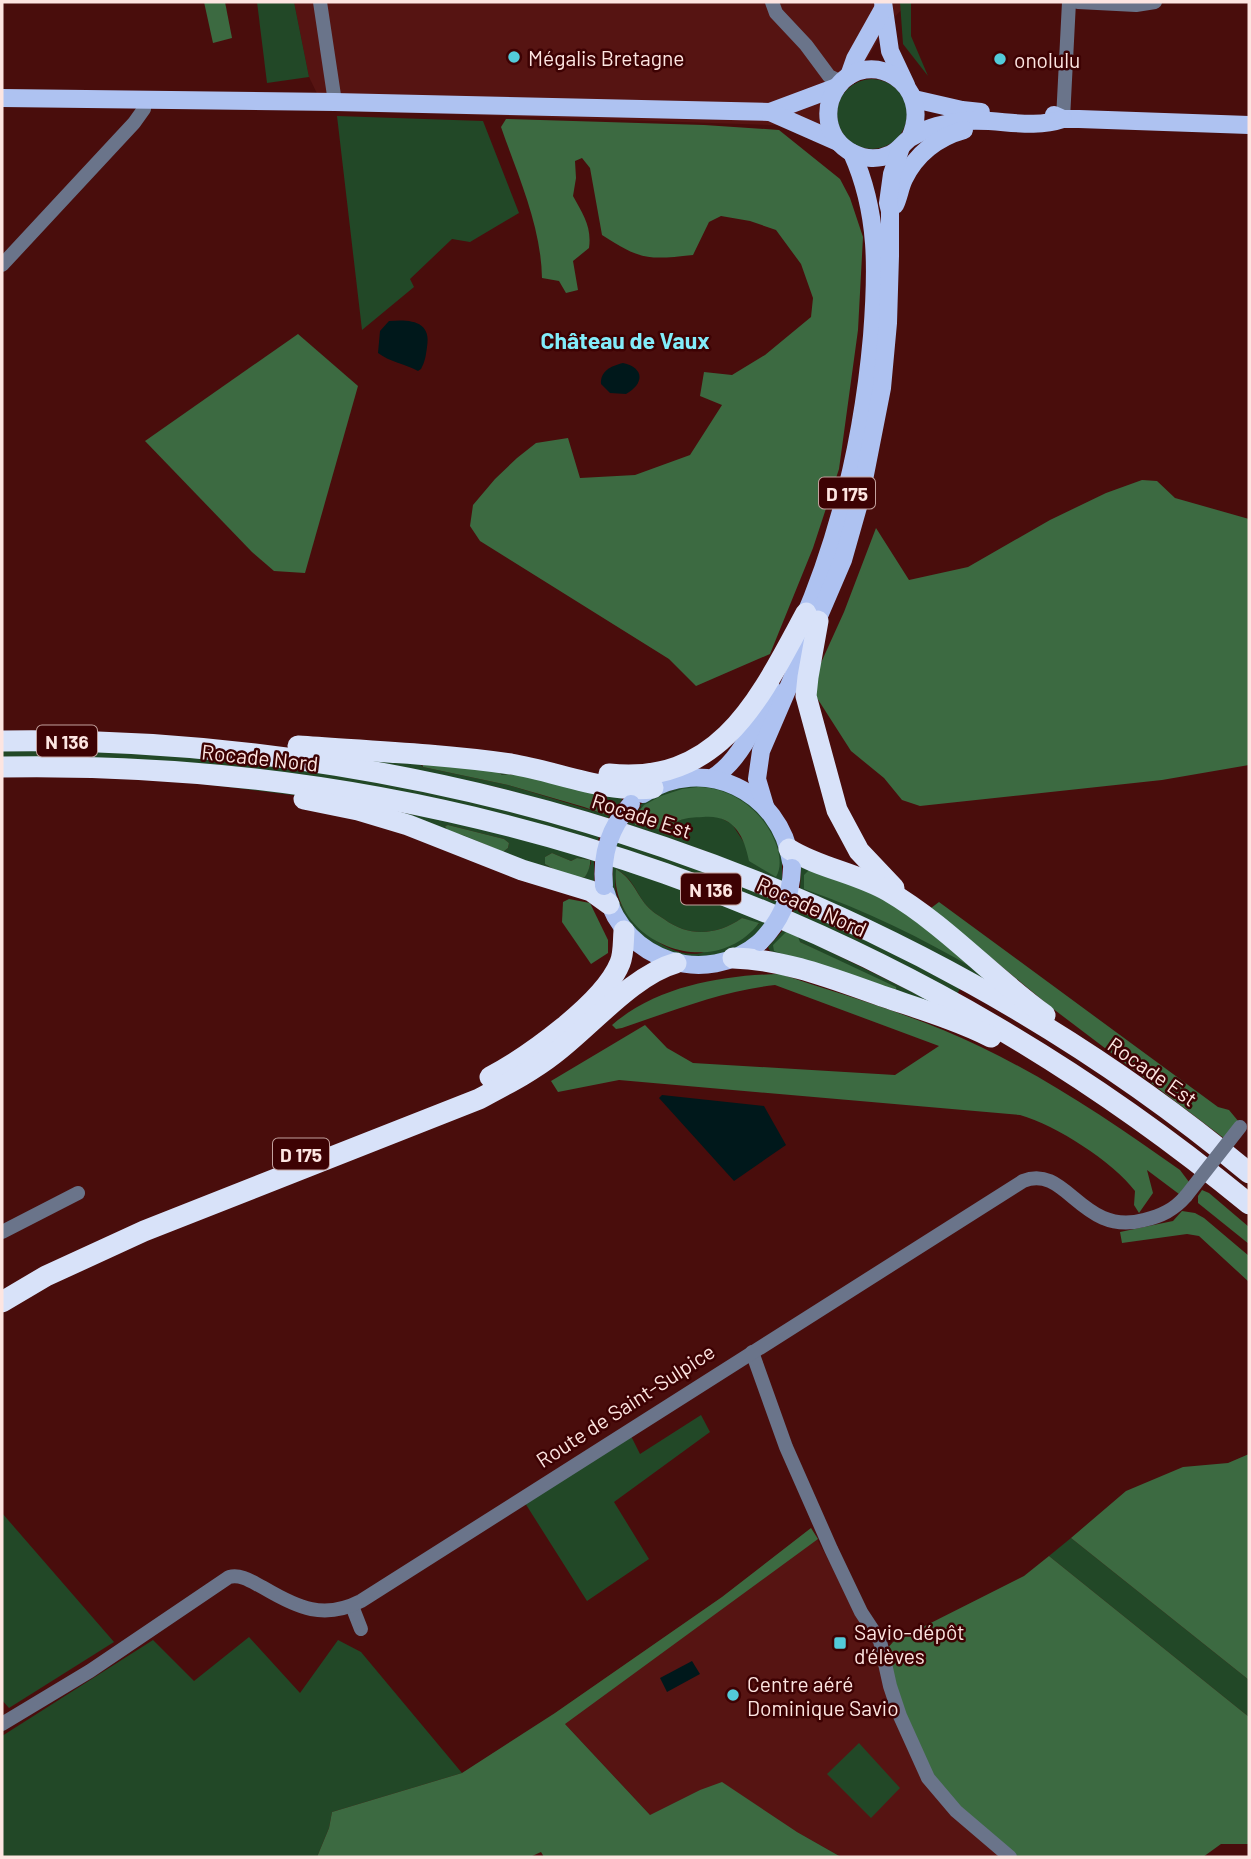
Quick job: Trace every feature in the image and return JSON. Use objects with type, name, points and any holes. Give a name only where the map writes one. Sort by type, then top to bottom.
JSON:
[{"type":"highway","points":[[499,763],[525,761],[618,775],[656,772],[685,763],[717,745],[739,724],[812,617]]},
{"type":"highway","points":[[812,617],[806,696],[837,810],[859,851],[912,907],[1035,1007],[1139,1083],[1202,1136]]},
{"type":"highway","points":[[132,743],[187,739],[499,763],[610,787],[653,788]]},
{"type":"highway","name":"Rocade Est","points":[[2,741],[132,743],[256,754],[400,776],[535,807],[622,833],[699,859],[822,910],[961,979],[1081,1051],[1202,1136]]},
{"type":"highway","name":"N 136","points":[[2,766],[129,768]]},
{"type":"highway","points":[[129,768],[327,803],[373,814],[427,832],[522,870],[607,895]]},
{"type":"highway","name":"Rocade Nord","points":[[129,768],[287,783],[442,810],[527,830],[614,855],[725,894],[801,925],[902,974],[1000,1028],[1095,1088],[1188,1154],[1249,1204]]},
{"type":"highway","points":[[790,859],[806,858],[862,877],[912,907]]},
{"type":"highway","name":"D 175","points":[[2,1285],[37,1265],[137,1218],[445,1099],[496,1074],[544,1043],[588,1004],[616,970],[623,950],[624,931]]},
{"type":"highway","points":[[733,958],[768,961],[806,971],[981,1032],[1066,1079],[1226,1185]]},
{"type":"highway","name":"D 175","points":[[2,1302],[46,1276],[144,1231],[479,1100],[553,1055],[643,979],[676,963]]},
{"type":"highway","name":"N 136","points":[[1202,1136],[1249,1173]]},
{"type":"main road","points":[[845,147],[832,133],[829,105],[883,5]]},
{"type":"main road","points":[[883,5],[887,17],[890,51],[910,92],[916,119],[905,142]]},
{"type":"main road","points":[[2,98],[770,112],[843,82],[861,71],[878,70],[897,78],[910,92],[962,110],[1049,113],[1063,118],[1249,125]]},
{"type":"main road","points":[[770,112],[862,157],[883,157],[905,142],[956,122],[1002,121],[1011,124]]},
{"type":"main road","points":[[890,211],[897,203],[911,166],[936,142],[961,130],[1011,124],[1048,124],[1063,118]]},
{"type":"main road","name":"D 175","points":[[712,778],[720,774],[735,755],[843,560],[873,443],[882,388],[888,323],[888,203],[890,182],[905,142]]},
{"type":"main road","name":"D 175","points":[[765,806],[757,779],[761,751],[812,617],[848,491],[868,384],[875,271],[872,218],[867,191],[845,147]]},
{"type":"main road","points":[[712,778],[741,788],[765,806],[779,824],[790,859],[790,889],[784,909],[774,927],[760,942],[733,958],[705,965],[676,963],[642,948],[624,931],[607,895],[603,863],[608,841],[617,821],[631,804],[653,788],[680,779],[712,778]]},
{"type":"street","points":[[320,2],[335,102]]},
{"type":"street","points":[[772,2],[776,13],[806,45],[829,76],[843,82]]},
{"type":"street","points":[[1063,118],[1069,2]]},
{"type":"street","points":[[1078,2],[1136,5],[1155,2]]},
{"type":"street","points":[[2,264],[134,123],[144,109],[144,101]]},
{"type":"street","name":"Route de Saint-Sulpice","points":[[2,1724],[90,1671],[229,1577],[241,1576],[275,1595],[315,1610],[331,1611],[352,1606],[1033,1177],[1048,1178],[1090,1212],[1109,1221],[1130,1224],[1161,1215],[1176,1207],[1245,1123]]},
{"type":"street","points":[[2,1232],[78,1193]]},
{"type":"street","points":[[752,1352],[786,1447],[831,1549],[861,1612],[880,1641],[900,1716],[928,1778],[956,1811],[1010,1857]]},
{"type":"street","points":[[352,1606],[361,1629]]},
{"type":"shaded area","points":[[294,2],[909,2],[887,25],[858,74],[838,86],[830,127],[325,110],[309,77]]},
{"type":"shaded area","name":"Centre aéré Dominique Savio","points":[[811,1528],[873,1642],[877,1657],[1003,1857],[841,1857],[797,1832],[700,1790],[650,1815],[555,1713],[722,1597]]},
{"type":"green space","points":[[204,2],[225,2],[232,38],[213,43]]},
{"type":"green space","points":[[257,2],[294,2],[309,77],[267,83]]},
{"type":"green space","points":[[900,2],[911,2],[911,36],[928,76],[903,44]]},
{"type":"green space","points":[[872,79],[897,89],[907,114],[897,139],[872,149],[847,139],[837,114],[847,89]]},
{"type":"green space","points":[[337,116],[483,121],[519,213],[470,242],[452,239],[410,279],[414,287],[362,330]]},
{"type":"green space","points":[[506,119],[779,130],[840,179],[850,198],[863,237],[858,330],[839,469],[813,548],[770,654],[696,686],[669,659],[480,541],[470,526],[473,505],[495,479],[536,443],[568,438],[580,478],[635,475],[690,455],[722,405],[700,396],[704,372],[732,375],[765,355],[811,317],[813,298],[801,264],[776,230],[750,221],[721,216],[709,222],[693,255],[665,258],[645,256],[615,243],[602,235],[590,168],[582,158],[575,161],[573,196],[588,227],[590,240],[589,248],[573,261],[578,290],[566,293],[559,281],[542,278],[533,220],[501,127]]},
{"type":"green space","points":[[298,334],[358,386],[305,573],[274,571],[252,552],[145,441]]},
{"type":"green space","points":[[1142,480],[1157,481],[1175,498],[1249,519],[1249,765],[1162,780],[920,806],[902,800],[884,778],[851,751],[810,687],[844,612],[876,528],[909,580],[968,567],[1050,520],[1106,493]]},
{"type":"green space","points":[[2,748],[159,752],[409,784],[600,834],[597,843],[535,825],[2,759]]},
{"type":"green space","points":[[339,755],[424,761],[421,765],[423,767],[508,785],[604,814],[610,809],[606,796],[598,799],[594,793],[545,782],[521,773],[502,775],[485,768],[466,768],[458,764],[434,761],[477,764],[546,776],[620,794],[622,800],[608,818],[496,787]]},
{"type":"green space","points":[[422,763],[497,771],[502,775],[521,775],[547,781],[594,793],[598,799],[606,796],[610,809],[604,814],[508,785],[423,767]]},
{"type":"green space","points":[[709,784],[746,799],[773,829],[782,859],[782,882],[627,824],[640,805],[648,800],[673,790]],"holes":[[[755,811],[745,844],[732,824],[715,815],[689,817],[676,821],[663,831],[635,818],[640,815]]]},
{"type":"green space","points":[[698,787],[725,792],[758,815],[767,826],[778,850],[780,864],[776,877],[749,861],[740,835],[722,819],[686,818],[664,831],[646,825],[635,825],[635,817],[640,815],[644,805],[682,789]]},
{"type":"green space","points":[[332,799],[464,824],[594,859],[594,881],[593,883],[527,865],[413,821]],"holes":[[[445,826],[504,839],[509,843],[508,848],[503,852],[499,851],[463,834],[448,832]],[[552,853],[571,861],[577,858],[590,860],[585,877],[569,876],[545,864],[545,857]]]},
{"type":"green space","points":[[445,826],[504,839],[509,843],[508,848],[503,852],[463,835],[448,832]]},
{"type":"green space","points":[[618,839],[779,898],[775,907],[615,848]]},
{"type":"green space","points":[[552,853],[571,861],[577,858],[590,860],[585,877],[569,876],[545,864],[545,857]]},
{"type":"green space","points":[[613,864],[767,921],[757,935],[736,950],[702,958],[664,952],[629,926],[612,888]],"holes":[[[616,869],[631,881],[650,910],[684,929],[694,932],[713,931],[742,918],[759,924],[701,953],[676,951],[640,928],[622,906],[616,893]]]},
{"type":"green space","points":[[801,867],[900,904],[996,988],[875,923],[800,889]]},
{"type":"green space","points":[[616,869],[630,881],[650,910],[684,929],[694,932],[713,931],[742,918],[759,923],[739,941],[715,951],[691,952],[666,946],[645,934],[628,916],[618,894]]},
{"type":"green space","points":[[809,870],[868,891],[909,914],[978,971],[893,926],[804,889],[804,875]]},
{"type":"green space","points":[[569,899],[590,903],[608,940],[608,953],[591,964],[562,922],[563,902]]},
{"type":"green space","points":[[939,902],[1218,1107],[1229,1110],[1239,1122],[1225,1139],[1052,1008],[931,908]]},
{"type":"green space","points":[[796,905],[961,987],[956,996],[792,915]]},
{"type":"green space","points":[[784,929],[961,1016],[770,951],[768,947]],"holes":[[[800,942],[849,966],[773,945]]]},
{"type":"green space","points":[[787,931],[798,937],[800,942],[896,987],[896,990],[774,951],[773,945]]},
{"type":"green space","points":[[780,974],[907,1016],[1007,1060],[1108,1120],[1180,1170],[1189,1182],[1179,1194],[1147,1170],[1153,1193],[1139,1213],[1134,1205],[1135,1191],[1113,1168],[1066,1136],[1020,1115],[619,1080],[558,1092],[551,1081],[645,1025],[667,1048],[693,1063],[895,1075],[939,1046],[775,985],[716,997],[622,1028],[616,1029],[612,1025],[649,1001],[692,985],[736,977]]},
{"type":"green space","points":[[1202,1190],[1249,1227],[1249,1244],[1198,1203]]},
{"type":"green space","points":[[1182,1211],[1204,1218],[1249,1256],[1249,1282],[1199,1236],[1187,1234],[1122,1243],[1120,1232],[1173,1221]]},
{"type":"green space","points":[[701,1415],[710,1432],[614,1502],[649,1559],[587,1601],[525,1503],[631,1436],[640,1454]]},
{"type":"green space","points":[[1249,1454],[1249,1680],[1071,1538],[1126,1491],[1183,1467],[1228,1463]]},
{"type":"green space","points":[[2,1513],[114,1642],[9,1708],[2,1700]]},
{"type":"green space","points":[[811,1528],[818,1539],[565,1724],[650,1815],[722,1782],[797,1832],[841,1857],[544,1857],[541,1852],[530,1857],[317,1857],[329,1828],[332,1812],[462,1773],[555,1713],[722,1597]]},
{"type":"green space","points":[[1071,1538],[1249,1680],[1249,1717],[1049,1556]]},
{"type":"green space","points":[[1049,1556],[1249,1717],[1249,1844],[1221,1844],[1203,1857],[1015,1857],[959,1807],[931,1776],[901,1706],[887,1649],[893,1642],[1024,1576]]},
{"type":"green space","points":[[249,1637],[300,1693],[338,1640],[361,1652],[462,1773],[332,1812],[329,1828],[317,1857],[2,1857],[2,1736],[153,1640],[194,1681]]},
{"type":"green space","points":[[859,1743],[900,1788],[871,1818],[827,1774]]},
{"type":"water","points":[[389,321],[412,321],[418,323],[426,332],[426,356],[418,371],[378,353],[380,331]]},
{"type":"water","points":[[623,363],[638,372],[639,381],[626,394],[610,393],[601,384],[602,376],[604,372]]},
{"type":"water","points":[[662,1095],[764,1106],[786,1145],[734,1181],[659,1098]]},
{"type":"water","points":[[692,1661],[700,1674],[667,1692],[660,1678]]},
{"type":"place","name":"Mégalis Bretagne","points":[[514,57]]},
{"type":"place","name":"onolulu","points":[[1000,59]]},
{"type":"place","name":"Savio-dépôt d'élèves","points":[[840,1643]]},
{"type":"place","name":"Centre aéré Dominique Savio","points":[[733,1695]]},
{"type":"district","name":"Château de Vaux","points":[[625,340]]}]
